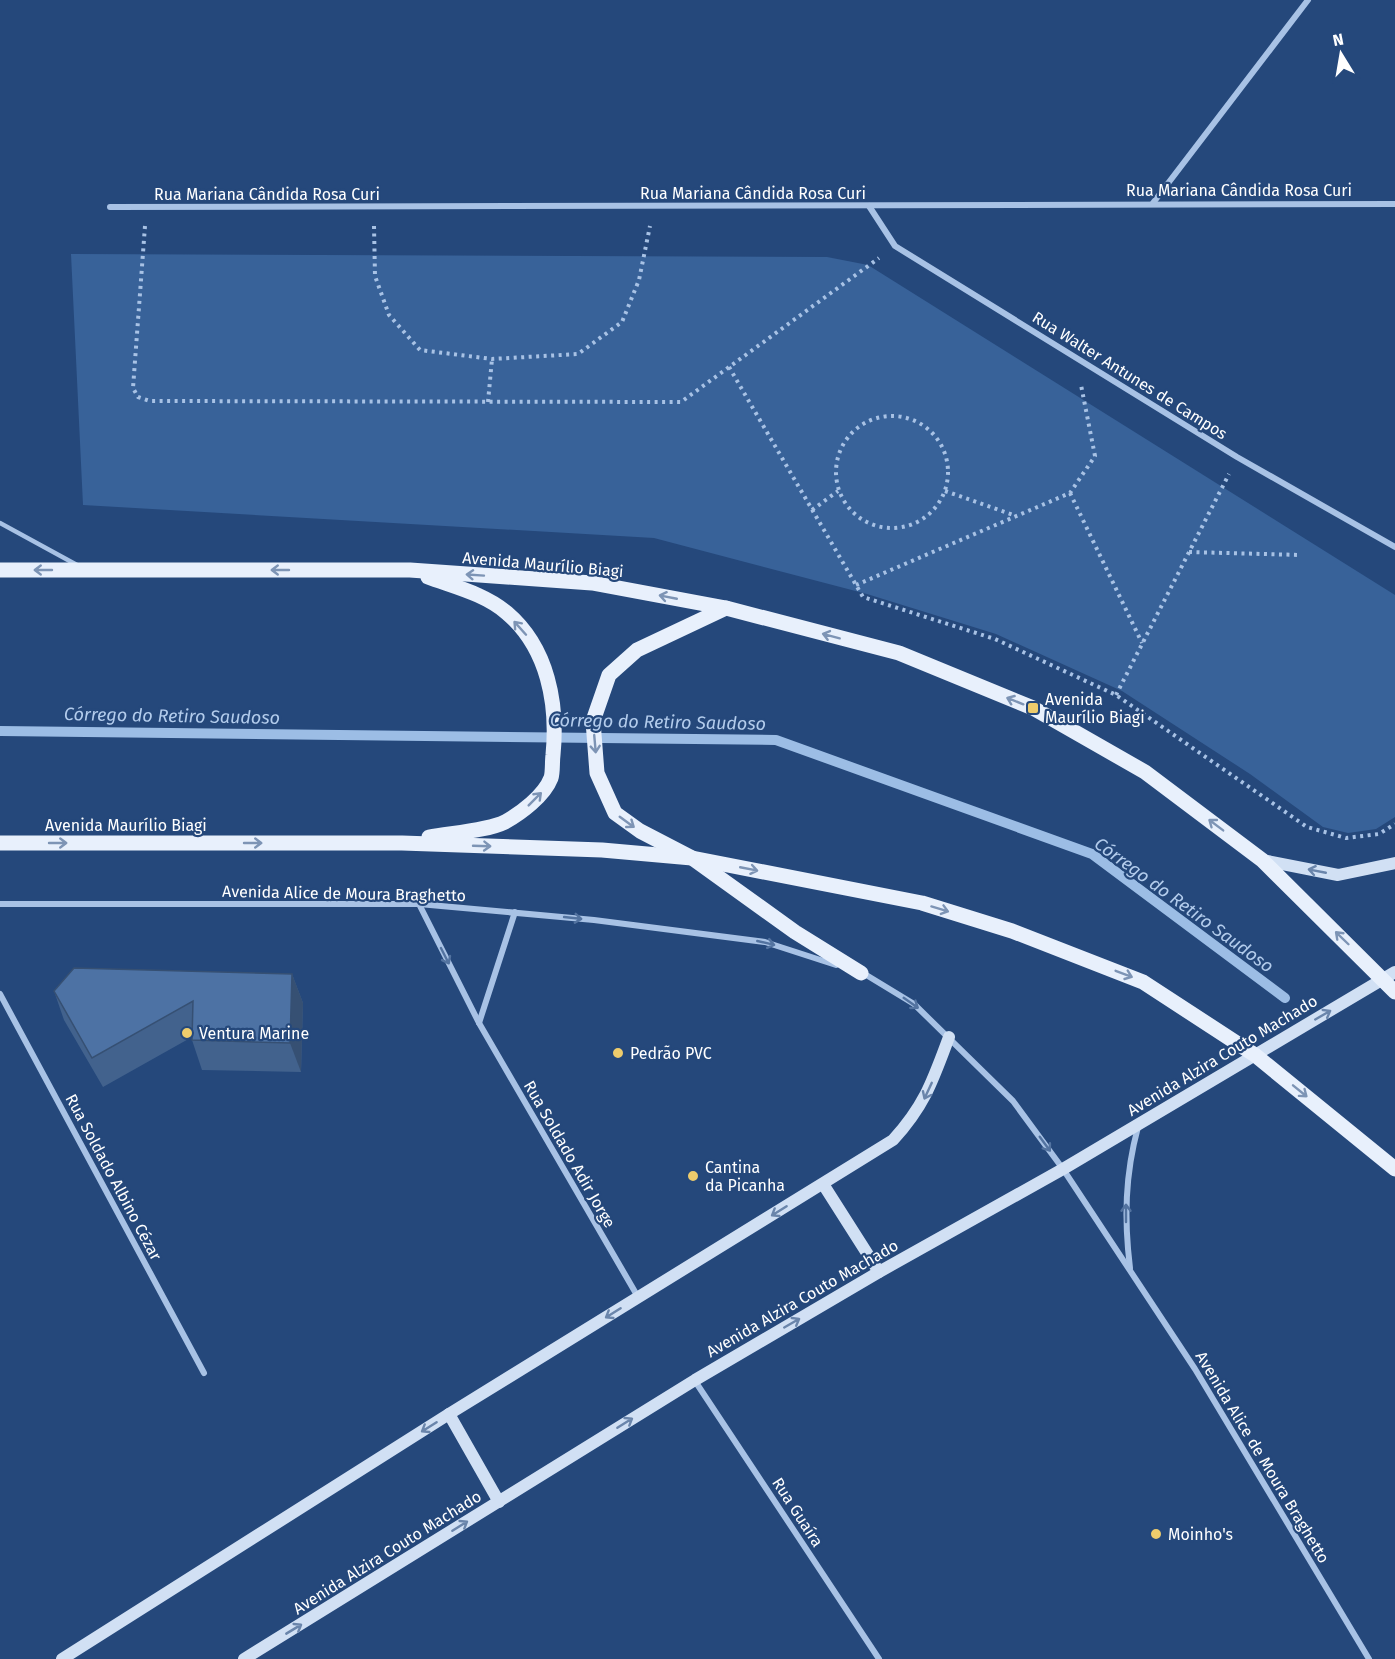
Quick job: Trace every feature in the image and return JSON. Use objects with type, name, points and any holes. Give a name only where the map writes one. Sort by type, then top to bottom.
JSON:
[{"type":"main road","name":"Avenida Maurílio Biagi","points":[[0,570],[410,570],[592,583],[726,608],[899,653],[1033,708],[1145,772],[1262,860],[1390,975],[1395,992]]},
{"type":"main road","points":[[402,843],[503,823],[528,805],[551,778],[556,730],[548,678],[533,642],[507,613],[480,595],[410,570]]},
{"type":"main road","points":[[726,608],[637,650],[609,675],[593,721],[597,774],[615,813],[640,831],[692,858],[795,932],[861,973]]},
{"type":"main road","name":"Avenida Maurílio Biagi","points":[[0,843],[402,843],[602,850],[692,858],[922,903],[1012,931],[1143,982],[1255,1055],[1395,1169]]},
{"type":"street","points":[[1154,203],[1308,0]]},
{"type":"street","name":"Rua Mariana Cândida Rosa Curi","points":[[110,207],[1395,204]]},
{"type":"street","name":"Rua Walter Antunes de Campos","points":[[869,206],[895,246],[1237,456],[1395,547]]},
{"type":"street","points":[[1262,860],[1338,875],[1359,873],[1395,863]]},
{"type":"street","name":"Avenida Alice de Moura Braghetto","points":[[0,904],[419,904],[515,912],[765,942],[861,973]]},
{"type":"street","name":"Rua Soldado Adir Jorge","points":[[419,904],[479,1023],[638,1298]]},
{"type":"street","points":[[479,1023],[515,912]]},
{"type":"street","points":[[861,973],[914,1004],[949,1036],[1013,1101],[1063,1169]]},
{"type":"street","name":"Avenida Alzira Couto Machado","points":[[244,1659],[695,1380],[879,1272],[1063,1169],[1390,975]]},
{"type":"street","name":"Rua Soldado Albino Cézar","points":[[0,993],[204,1373]]},
{"type":"street","points":[[62,1659],[449,1414],[893,1140],[913,1118],[929,1093],[949,1036]]},
{"type":"street","name":"Avenida Alice de Moura Braghetto","points":[[1130,1271],[1125,1231],[1126,1189],[1139,1124]]},
{"type":"street","name":"Avenida Alice de Moura Braghetto","points":[[1063,1169],[1195,1369],[1369,1659]]},
{"type":"street","points":[[823,1184],[879,1272]]},
{"type":"street","name":"Rua Guaíra","points":[[695,1380],[879,1659]]},
{"type":"street","points":[[449,1414],[499,1502]]},
{"type":"lane","points":[[0,523],[84,570]]},
{"type":"path","points":[[373,207],[375,276],[389,315],[420,350],[492,359],[578,354],[622,322],[639,280],[653,207]]},
{"type":"path","points":[[146,208],[133,388],[138,397],[150,401],[681,402],[895,246]]},
{"type":"path","points":[[856,585],[1070,494],[1095,456],[1076,357]]},
{"type":"path","points":[[488,402],[492,359]]},
{"type":"path","points":[[729,367],[863,597],[995,639],[1116,695],[1307,827],[1346,838],[1379,834],[1395,824]]},
{"type":"path","points":[[880,417],[904,417],[926,427],[941,445],[948,467],[945,491],[929,514],[905,526],[878,526],[853,513],[838,490],[835,467],[842,444],[858,426],[880,417]]},
{"type":"path","points":[[1116,695],[1237,456]]},
{"type":"path","points":[[812,510],[838,490]]},
{"type":"path","points":[[945,491],[1017,516]]},
{"type":"path","points":[[1070,494],[1142,644]]},
{"type":"path","points":[[1189,552],[1301,555]]},
{"type":"shaded area","points":[[71,254],[827,257],[868,265],[1395,595],[1395,817],[1376,829],[1348,833],[1323,827],[1250,774],[1122,691],[996,634],[867,594],[654,538],[83,505]]},
{"type":"building","points":[[74,968],[292,974],[290,1043],[192,1040],[193,1001],[92,1058],[54,991]]},
{"type":"waterway","name":"Córrego do Retiro Saudoso","points":[[0,731],[776,740],[1092,854],[1285,998]]},
{"type":"place","name":"Avenida Maurílio Biagi","points":[[1033,708]]},
{"type":"place","name":"Ventura Marine","points":[[187,1033]]},
{"type":"place","name":"Pedrão PVC","points":[[618,1053]]},
{"type":"place","name":"Cantina da Picanha","points":[[693,1176]]},
{"type":"place","name":"Moinho's","points":[[1156,1534]]}]
